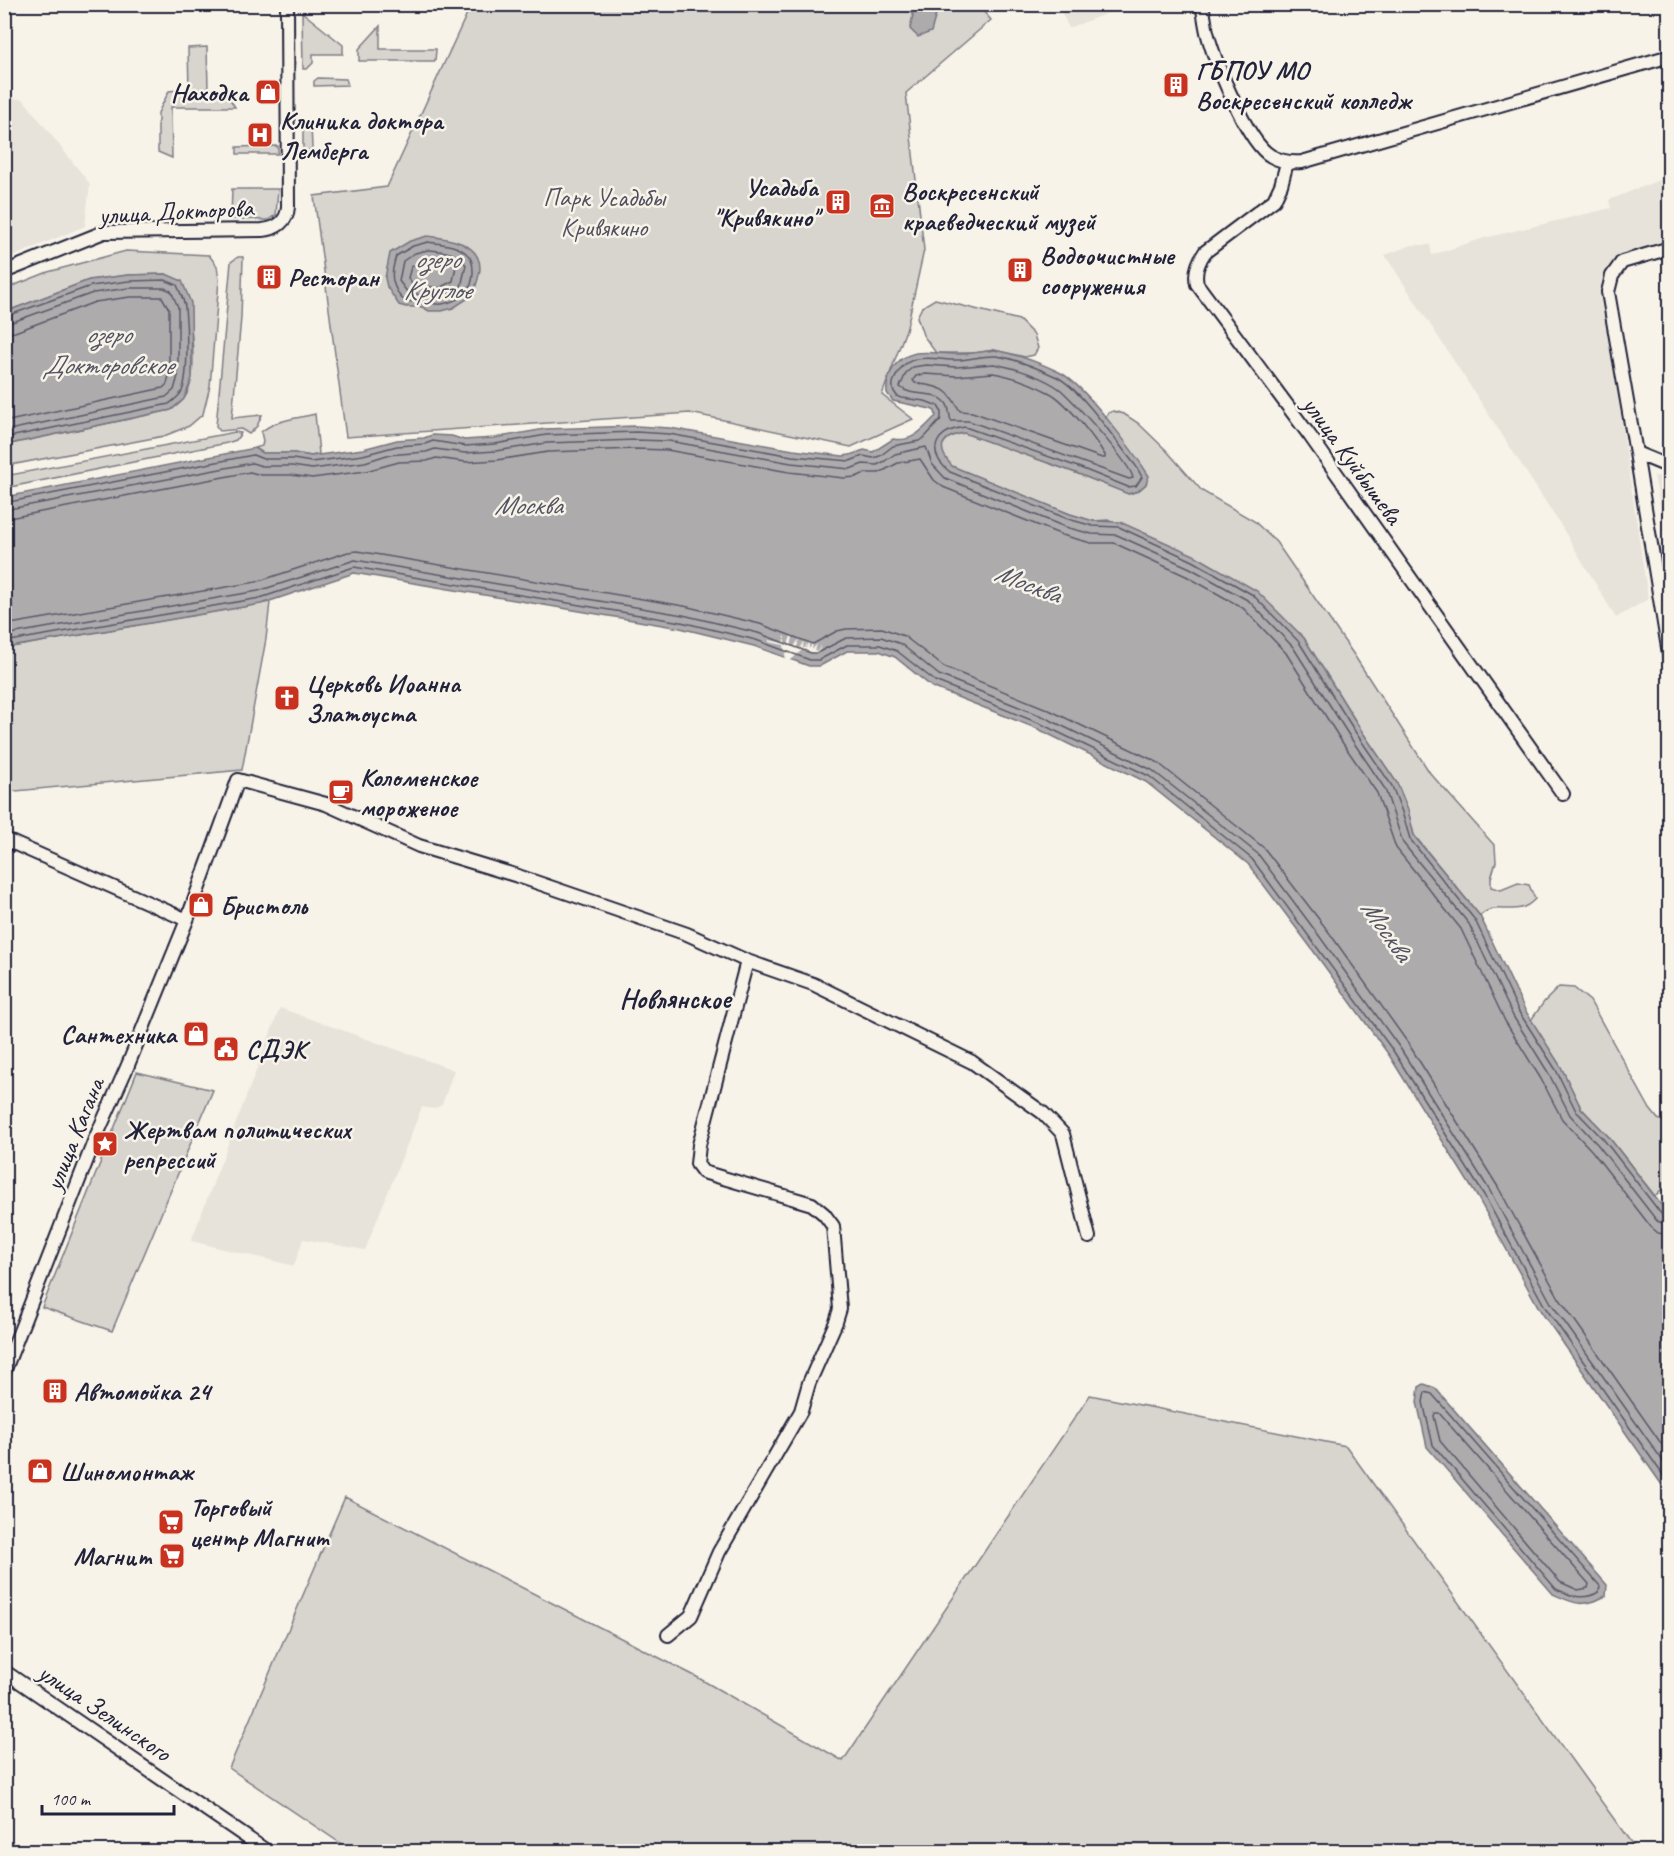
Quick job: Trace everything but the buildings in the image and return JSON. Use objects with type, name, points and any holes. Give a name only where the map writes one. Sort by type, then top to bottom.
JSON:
[{"type":"street","name":"улица Докторова","points":[[4,272],[104,232],[262,230],[275,227],[282,222],[288,207],[287,4]]},
{"type":"street","points":[[1202,4],[1207,31],[1218,65],[1245,122],[1255,140],[1269,155],[1287,163],[1302,162],[1670,56]]},
{"type":"street","name":"улица Куйбышева","points":[[1287,163],[1274,200],[1205,252],[1199,261],[1195,276],[1197,284],[1323,456],[1563,794]]},
{"type":"street","points":[[1670,248],[1622,262],[1612,276],[1608,292],[1670,660]]},
{"type":"street","points":[[1636,453],[1670,467]]},
{"type":"street","name":"улица Кагана","points":[[4,1372],[95,1139],[187,920],[238,780],[326,804],[419,846],[623,911],[687,934],[747,961]]},
{"type":"street","points":[[4,839],[187,920]]},
{"type":"street","points":[[668,1635],[691,1616],[719,1552],[801,1411],[809,1383],[840,1309],[833,1226],[824,1214],[812,1204],[703,1172],[697,1164],[699,1145],[747,961],[813,984],[972,1062],[1042,1113],[1063,1134],[1089,1237]]},
{"type":"street","name":"улица Зелинского","points":[[4,1671],[268,1851]]},
{"type":"shaded area","points":[[1058,5],[1129,5],[1069,28]]},
{"type":"shaded area","points":[[5,99],[23,99],[90,184],[85,226],[5,260]]},
{"type":"shaded area","points":[[1669,176],[1669,241],[1618,260],[1601,282],[1648,599],[1616,618],[1560,524],[1385,255],[1412,245],[1430,245],[1432,255],[1484,238],[1611,208],[1609,200]]},
{"type":"shaded area","points":[[1654,476],[1669,477],[1669,553],[1656,485]]},
{"type":"shaded area","points":[[280,1008],[454,1070],[442,1105],[433,1109],[422,1107],[365,1250],[303,1239],[294,1266],[191,1241]]},
{"type":"green space","name":"Парк Усадьбы Кривякино","points":[[977,4],[991,20],[906,93],[924,250],[907,327],[882,395],[913,419],[851,447],[690,413],[346,437],[314,196],[387,187],[471,5]]},
{"type":"green space","points":[[302,12],[343,45],[343,54],[313,54],[313,63],[307,69],[303,69]]},
{"type":"green space","points":[[380,26],[380,49],[436,49],[435,61],[359,61],[359,49]]},
{"type":"green space","points":[[207,47],[208,89],[224,90],[235,107],[171,107],[172,158],[158,152],[158,113],[169,91],[189,89],[188,48]]},
{"type":"green space","points":[[318,78],[346,79],[348,85],[314,86],[314,81]]},
{"type":"green space","points":[[303,120],[311,126],[312,148],[303,154]]},
{"type":"green space","points":[[278,146],[278,154],[237,154],[237,147]]},
{"type":"green space","points":[[232,189],[278,189],[276,215],[268,220],[231,219]]},
{"type":"green space","points":[[126,251],[209,255],[217,266],[219,280],[210,386],[203,414],[189,426],[164,436],[5,466],[5,445],[171,410],[185,397],[190,387],[193,361],[188,304],[184,287],[166,274],[128,275],[89,280],[5,312],[5,289],[48,272]]},
{"type":"green space","points":[[238,257],[243,257],[241,318],[232,418],[262,415],[257,426],[249,434],[241,429],[220,431],[216,426],[231,262]]},
{"type":"green space","points":[[935,299],[1019,320],[1034,335],[1038,348],[1034,355],[1025,357],[994,350],[975,353],[936,353],[923,335],[917,317],[922,307]]},
{"type":"green space","points":[[1113,411],[1124,414],[1138,423],[1166,450],[1202,491],[1254,521],[1276,542],[1354,655],[1430,773],[1495,846],[1496,862],[1491,887],[1501,890],[1518,883],[1529,885],[1535,899],[1528,905],[1513,909],[1493,909],[1480,916],[1414,835],[1408,810],[1397,783],[1304,638],[1282,618],[1108,520],[1093,521],[1070,514],[951,466],[941,448],[950,437],[964,433],[1129,494],[1138,491],[1146,484],[1124,442],[1106,418],[1108,413]]},
{"type":"green space","points":[[315,414],[319,454],[311,456],[294,453],[263,453],[255,448],[262,446],[261,432],[267,428],[280,422]]},
{"type":"green space","points":[[235,432],[241,433],[236,440],[227,443],[5,488],[5,476]]},
{"type":"green space","points":[[270,602],[266,639],[242,770],[5,792],[5,648]]},
{"type":"green space","points":[[1559,987],[1574,988],[1590,1001],[1650,1109],[1658,1119],[1669,1123],[1669,1187],[1662,1189],[1655,1196],[1608,1136],[1581,1108],[1561,1067],[1531,1020]]},
{"type":"green space","points":[[137,1072],[213,1090],[112,1331],[42,1307]]},
{"type":"green space","points":[[1090,1395],[1346,1446],[1637,1851],[352,1851],[229,1768],[345,1497],[695,1676],[843,1761]]},
{"type":"water","points":[[905,5],[932,5],[936,14],[931,32],[918,37],[910,29],[913,15]]},
{"type":"water","name":"озеро Круглое","points":[[427,236],[461,243],[474,252],[479,259],[480,271],[473,295],[453,308],[429,311],[422,307],[399,305],[387,287],[385,278],[390,253],[410,241]]},
{"type":"water","name":"озеро Докторовское","points":[[166,274],[182,281],[191,303],[192,378],[184,399],[171,410],[5,445],[5,312],[89,280],[128,275]]},
{"type":"water","name":"Москва","points":[[994,350],[1035,362],[1069,379],[1094,403],[1132,451],[1149,476],[1146,484],[1138,491],[1128,494],[964,433],[945,440],[942,449],[947,460],[952,466],[1070,514],[1093,521],[1120,522],[1196,556],[1257,591],[1304,638],[1397,783],[1408,810],[1414,836],[1480,916],[1525,1010],[1561,1067],[1581,1108],[1608,1136],[1669,1215],[1669,1495],[1540,1310],[1478,1198],[1389,1055],[1309,945],[1248,864],[1146,782],[1038,729],[932,687],[895,657],[879,651],[847,651],[820,666],[809,666],[754,646],[680,628],[354,573],[261,604],[5,648],[5,497],[255,448],[263,453],[294,453],[311,456],[363,449],[397,440],[424,438],[432,435],[452,436],[464,440],[494,438],[545,429],[636,426],[670,428],[793,450],[843,456],[864,450],[873,452],[893,439],[907,439],[913,436],[936,416],[935,411],[931,409],[893,401],[887,393],[888,378],[898,362],[912,354],[920,353],[961,354]]},
{"type":"water","points":[[1424,1384],[1435,1388],[1607,1585],[1606,1596],[1579,1603],[1553,1594],[1427,1447],[1417,1402],[1419,1387]]},
{"type":"pier","points":[[785,635],[785,644],[788,645],[791,636],[793,637],[791,647],[794,647],[799,639],[797,648],[800,649],[804,640],[803,648],[807,642],[806,649],[809,642],[809,649],[813,643],[812,650],[817,644],[815,651],[817,652],[821,645],[818,654],[802,650],[786,662],[784,645],[769,642],[769,640],[783,643]]},
{"type":"place","name":"ГБПОУ МО Воскресенский колледж","points":[[1176,85]]},
{"type":"place","name":"Находка","points":[[268,92]]},
{"type":"place","name":"Клиника доктора Лемберга","points":[[260,135]]},
{"type":"place","name":"Усадьба \"Кривякино\"","points":[[838,202]]},
{"type":"place","name":"Воскресенский краеведческий музей","points":[[882,206]]},
{"type":"place","name":"Водоочистные сооружения","points":[[1020,270]]},
{"type":"place","name":"Ресторан","points":[[269,277]]},
{"type":"place","name":"Церковь Иоанна Златоуста","points":[[287,698]]},
{"type":"place","name":"Коломенское мороженое","points":[[341,792]]},
{"type":"place","name":"Бристоль","points":[[201,905]]},
{"type":"place","name":"Сантехника","points":[[196,1034]]},
{"type":"place","name":"СДЭК","points":[[226,1049]]},
{"type":"place","name":"Жертвам политических репрессий","points":[[105,1144]]},
{"type":"place","name":"Автомойка 24","points":[[55,1391]]},
{"type":"place","name":"Шиномонтаж","points":[[40,1471]]},
{"type":"place","name":"Торговый центр Магнит","points":[[171,1522]]},
{"type":"place","name":"Магнит","points":[[172,1556]]},
{"type":"district","name":"Новлянское","points":[[675,998]]}]
